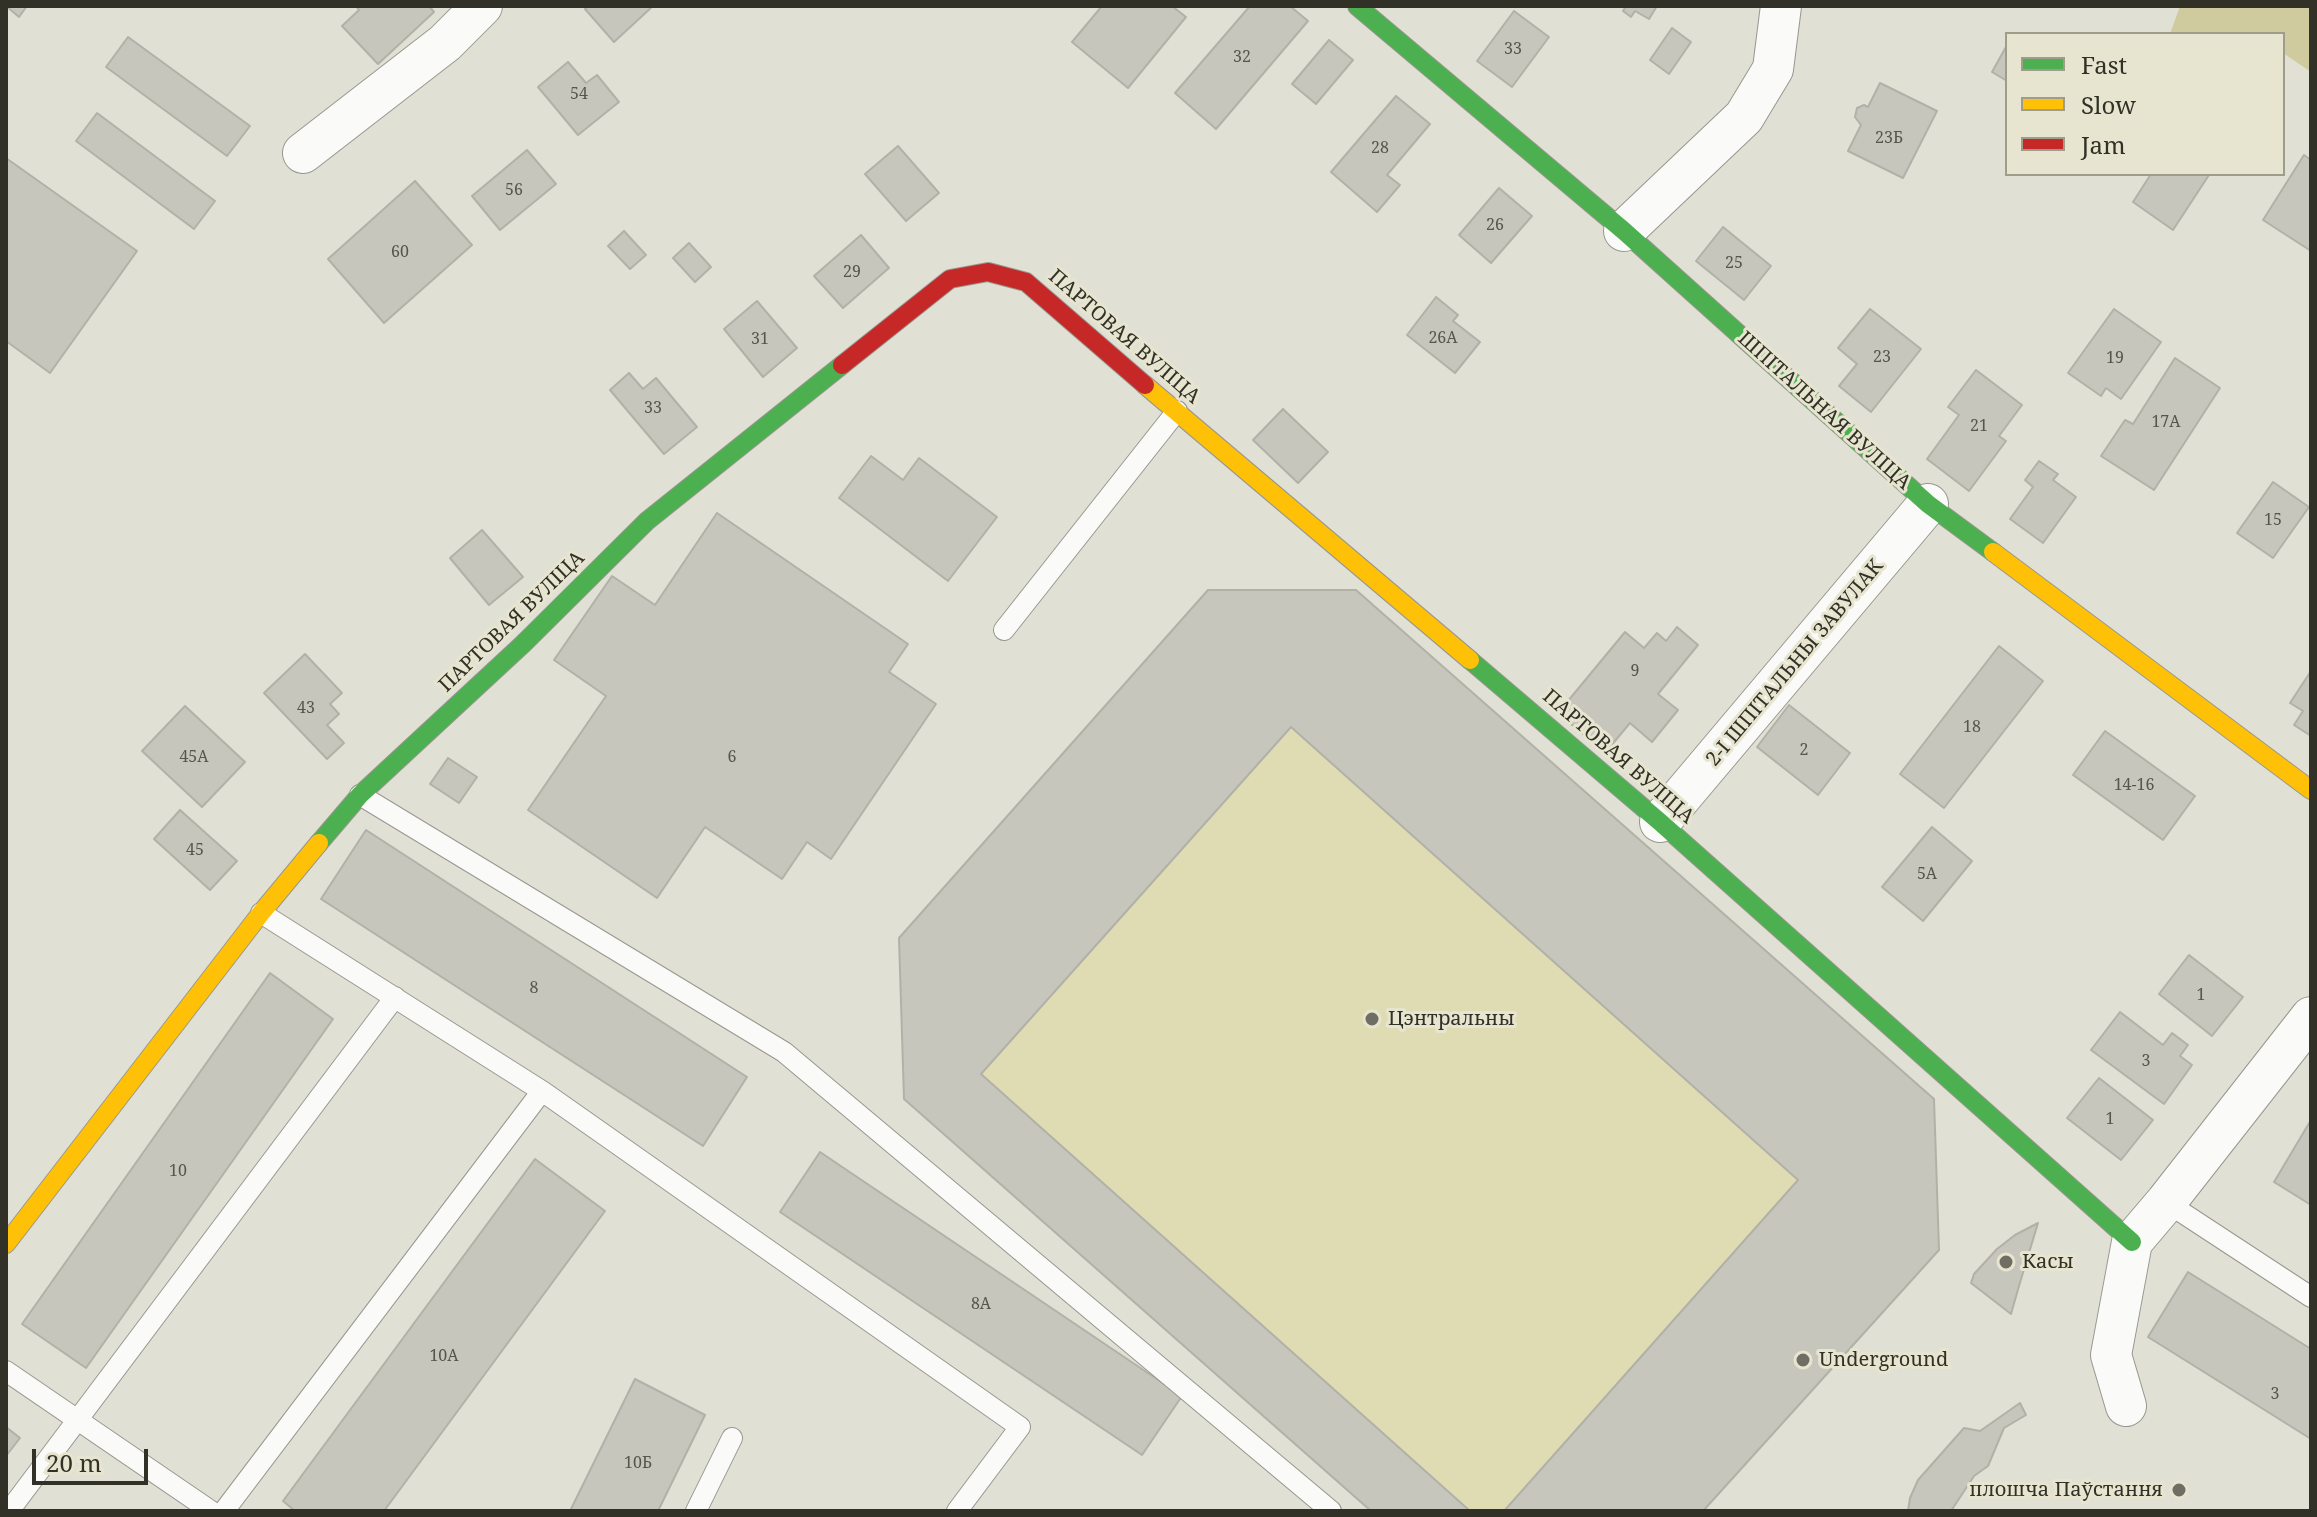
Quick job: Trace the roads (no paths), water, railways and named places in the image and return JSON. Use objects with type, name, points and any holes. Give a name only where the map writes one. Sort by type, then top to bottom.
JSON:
[{"type":"street","points":[[303,153],[445,43],[482,6]]},
{"type":"street","name":"ШПІТАЛЬНАЯ ВУЛІЦА","points":[[1357,6],[1624,231],[1928,504],[2311,790]]},
{"type":"street","points":[[1624,231],[1744,117],[1773,69],[1781,6]]},
{"type":"street","name":"ПАРТОВАЯ ВУЛІЦА","points":[[6,1244],[261,913],[360,795],[523,644],[647,521],[950,279],[988,272],[1026,282],[1660,822],[2132,1242]]},
{"type":"street","name":"2-І ШПІТАЛЬНЫ ЗАВУЛАК","points":[[1660,822],[1928,504]]},
{"type":"street","points":[[2126,1406],[2111,1355],[2132,1242],[2311,1017]]},
{"type":"lane","points":[[1004,630],[1177,411]]},
{"type":"lane","points":[[360,795],[784,1052],[1331,1511]]},
{"type":"lane","points":[[261,913],[542,1091],[1020,1427],[957,1511]]},
{"type":"lane","points":[[9,1511],[395,997]]},
{"type":"lane","points":[[224,1511],[542,1091]]},
{"type":"lane","points":[[2166,1202],[2311,1297]]},
{"type":"lane","points":[[6,1371],[211,1511]]},
{"type":"lane","points":[[696,1511],[732,1438]]},
{"type":"place","name":"Цэнтральны","points":[[1372,1019]]},
{"type":"place","name":"Касы","points":[[2006,1262]]},
{"type":"place","name":"Underground","points":[[1803,1360]]},
{"type":"place","name":"плошча Паўстання","points":[[2179,1490]]}]
